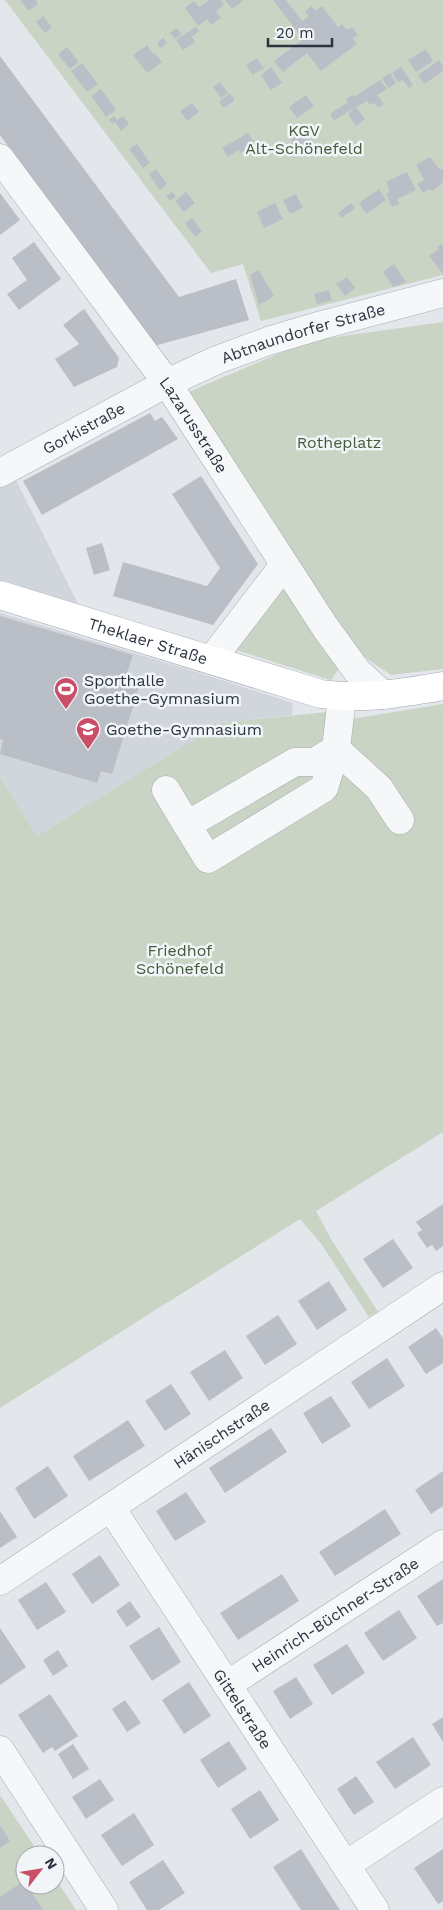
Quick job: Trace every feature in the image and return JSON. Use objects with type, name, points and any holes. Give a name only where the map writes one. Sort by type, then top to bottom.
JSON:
[{"type":"main road","name":"Theklaer Straße","points":[[0,595],[321,694],[342,697],[383,696],[443,686]]},
{"type":"street","name":"Lazarusstraße","points":[[0,158],[167,383],[325,627],[357,671],[383,696]]},
{"type":"street","name":"Abtnaundorfer Straße","points":[[167,383],[216,360],[268,341],[443,293]]},
{"type":"street","name":"Gorkistraße","points":[[0,473],[167,383]]},
{"type":"street","points":[[212,659],[284,565]]},
{"type":"street","points":[[166,790],[208,859],[324,788],[336,749],[342,697]]},
{"type":"street","points":[[336,749],[379,788],[400,820]]},
{"type":"street","points":[[188,825],[295,762],[315,762],[336,749]]},
{"type":"street","name":"Hänischstraße","points":[[0,1581],[443,1286]]},
{"type":"street","name":"Gittelstraße","points":[[111,1508],[375,1910]]},
{"type":"street","name":"Heinrich-Büchner-Straße","points":[[227,1685],[443,1544]]},
{"type":"street","points":[[0,1750],[104,1910]]},
{"type":"street","points":[[346,1865],[443,1801]]},
{"type":"shaded area","points":[[15,478],[78,604],[0,581],[0,487]]},
{"type":"shaded area","name":"Goethe-Gymnasium","points":[[0,613],[293,703],[292,715],[221,723],[37,836],[0,778]]},
{"type":"green space","name":"KGV Alt-Schönefeld","points":[[5,0],[443,0],[443,275],[261,321],[243,264],[211,273]]},
{"type":"green space","name":"Rotheplatz","points":[[443,322],[443,669],[391,675],[354,650],[184,394],[308,341]]},
{"type":"green space","points":[[284,581],[340,667],[331,680],[236,650]]},
{"type":"green space","name":"Friedhof Schönefeld","points":[[443,704],[443,1132],[316,1211],[331,1239],[378,1312],[369,1317],[322,1245],[300,1219],[0,1408],[0,778],[37,836],[221,723],[327,712],[352,719]]},
{"type":"green space","points":[[0,1795],[33,1845],[15,1845],[15,1895],[65,1895],[65,1893],[76,1910],[0,1910]]},
{"type":"building","points":[[20,0],[36,0],[38,4],[28,11]]},
{"type":"building","points":[[210,0],[220,0],[224,5],[216,11],[221,18],[211,25],[207,19],[198,26],[185,8],[194,1],[199,7]]},
{"type":"building","points":[[225,0],[244,0],[232,9]]},
{"type":"building","points":[[273,0],[286,0],[302,21],[309,16],[305,11],[312,6],[315,11],[322,6],[338,27],[342,24],[347,30],[352,27],[358,35],[353,38],[357,44],[321,71],[307,53],[283,72],[274,61],[303,39]]},
{"type":"building","points":[[43,16],[52,27],[45,33],[36,22]]},
{"type":"building","points":[[196,27],[199,31],[192,37],[195,42],[183,50],[176,40]]},
{"type":"building","points":[[177,28],[182,34],[175,39],[170,33]]},
{"type":"building","points":[[163,38],[167,43],[160,48],[157,43]]},
{"type":"building","points":[[147,45],[162,62],[147,73],[133,55]]},
{"type":"building","points":[[67,47],[79,62],[70,69],[58,54]]},
{"type":"building","points":[[426,49],[433,61],[416,72],[408,60]]},
{"type":"building","points":[[0,56],[179,297],[236,279],[249,320],[154,346],[0,135]]},
{"type":"building","points":[[257,58],[264,68],[253,75],[246,65]]},
{"type":"building","points":[[439,60],[443,66],[443,71],[424,84],[418,75]]},
{"type":"building","points":[[82,63],[98,84],[87,92],[71,71]]},
{"type":"building","points":[[271,67],[282,83],[271,90],[261,75]]},
{"type":"building","points":[[401,67],[413,85],[409,88],[403,80],[398,82],[392,73]]},
{"type":"building","points":[[390,73],[396,83],[388,88],[382,78]]},
{"type":"building","points":[[380,80],[387,89],[377,95],[384,104],[378,108],[375,103],[370,105],[367,101],[334,120],[330,114],[348,102],[346,99],[353,95],[354,97]]},
{"type":"building","points":[[220,82],[228,93],[221,98],[213,87]]},
{"type":"building","points":[[101,89],[116,110],[106,117],[91,96]]},
{"type":"building","points":[[230,93],[235,100],[224,108],[219,102]]},
{"type":"building","points":[[306,95],[314,106],[297,118],[289,107]]},
{"type":"building","points":[[192,103],[199,112],[187,121],[180,111]]},
{"type":"building","points":[[356,107],[365,119],[356,126],[348,114]]},
{"type":"building","points":[[114,116],[117,120],[123,116],[129,124],[121,131],[115,122],[112,124],[109,120]]},
{"type":"building","points":[[300,131],[303,135],[305,133],[313,145],[295,158],[286,146],[293,142],[290,138]]},
{"type":"building","points":[[248,133],[255,143],[250,147],[252,149],[246,153],[244,151],[241,153],[239,150],[228,157],[222,148]]},
{"type":"building","points":[[137,144],[150,163],[143,168],[129,149]]},
{"type":"building","points":[[430,157],[440,170],[443,170],[443,182],[433,191],[429,189],[423,193],[417,184],[424,180],[416,165]]},
{"type":"building","points":[[156,169],[167,184],[160,190],[149,174]]},
{"type":"building","points":[[407,172],[416,190],[397,199],[399,204],[392,207],[386,194],[390,192],[386,182]]},
{"type":"building","points":[[379,189],[386,200],[366,214],[359,203]]},
{"type":"building","points":[[172,192],[176,196],[170,201],[166,196]]},
{"type":"building","points":[[186,192],[195,203],[184,212],[175,201]]},
{"type":"building","points":[[0,193],[20,220],[0,235]]},
{"type":"building","points":[[296,194],[303,208],[290,214],[283,200]]},
{"type":"building","points":[[275,203],[283,219],[264,228],[257,212]]},
{"type":"building","points":[[351,203],[355,208],[341,218],[338,213]]},
{"type":"building","points":[[192,218],[202,232],[195,237],[185,223]]},
{"type":"building","points":[[34,242],[61,279],[19,310],[7,294],[27,280],[12,258]]},
{"type":"building","points":[[441,244],[443,246],[443,274],[429,256],[439,249],[437,247]]},
{"type":"building","points":[[394,264],[406,282],[393,287],[383,272]]},
{"type":"building","points":[[259,270],[274,296],[259,305],[250,275]]},
{"type":"building","points":[[347,277],[355,288],[345,296],[336,284]]},
{"type":"building","points":[[329,290],[332,300],[317,304],[314,294]]},
{"type":"building","points":[[84,309],[119,358],[117,367],[74,387],[55,359],[79,344],[63,325]]},
{"type":"building","points":[[150,413],[155,421],[162,417],[178,439],[42,515],[23,481]]},
{"type":"building","points":[[201,476],[258,564],[213,625],[113,596],[123,562],[207,586],[220,568],[172,494]]},
{"type":"building","points":[[102,543],[110,570],[94,575],[86,548]]},
{"type":"building","name":"Sporthalle Goethe-Gymnasium","points":[[0,616],[133,655],[126,675],[141,681],[112,774],[101,771],[97,783],[0,754],[3,740],[0,739]]},
{"type":"building","points":[[443,1204],[443,1246],[436,1251],[432,1245],[427,1248],[417,1233],[422,1230],[416,1222]]},
{"type":"building","points":[[393,1239],[413,1268],[383,1288],[363,1259]]},
{"type":"building","points":[[329,1281],[347,1310],[317,1330],[298,1301]]},
{"type":"building","points":[[278,1315],[297,1344],[265,1365],[246,1336]]},
{"type":"building","points":[[436,1328],[443,1338],[443,1363],[426,1374],[408,1347]]},
{"type":"building","points":[[225,1350],[243,1378],[209,1401],[190,1372]]},
{"type":"building","points":[[387,1358],[405,1386],[369,1409],[351,1382]]},
{"type":"building","points":[[171,1384],[191,1414],[165,1431],[145,1401]]},
{"type":"building","points":[[331,1396],[351,1426],[322,1444],[303,1413]]},
{"type":"building","points":[[128,1420],[145,1446],[89,1481],[73,1456]]},
{"type":"building","points":[[271,1428],[287,1452],[225,1493],[209,1468]]},
{"type":"building","points":[[48,1466],[68,1496],[34,1519],[15,1488]]},
{"type":"building","points":[[443,1471],[443,1506],[431,1514],[415,1490]]},
{"type":"building","points":[[186,1492],[206,1522],[175,1541],[156,1511]]},
{"type":"building","points":[[385,1509],[401,1534],[335,1576],[319,1552]]},
{"type":"building","points":[[0,1511],[17,1537],[0,1548]]},
{"type":"building","points":[[100,1555],[120,1585],[92,1604],[72,1574]]},
{"type":"building","points":[[282,1574],[299,1601],[238,1640],[220,1613]]},
{"type":"building","points":[[443,1579],[443,1623],[437,1626],[417,1596]]},
{"type":"building","points":[[46,1582],[66,1612],[37,1630],[18,1600]]},
{"type":"building","points":[[130,1601],[141,1617],[127,1627],[116,1611]]},
{"type":"building","points":[[399,1610],[417,1638],[383,1661],[364,1633]]},
{"type":"building","points":[[159,1627],[181,1662],[152,1681],[129,1646]]},
{"type":"building","points":[[0,1628],[26,1667],[0,1685]]},
{"type":"building","points":[[347,1644],[365,1673],[332,1695],[313,1665]]},
{"type":"building","points":[[58,1650],[68,1666],[53,1676],[43,1660]]},
{"type":"building","points":[[296,1677],[313,1704],[290,1719],[273,1691]]},
{"type":"building","points":[[189,1682],[211,1716],[184,1734],[162,1700]]},
{"type":"building","points":[[50,1694],[78,1736],[55,1751],[52,1747],[43,1753],[18,1715]]},
{"type":"building","points":[[125,1700],[141,1723],[127,1732],[112,1709]]},
{"type":"building","points":[[443,1717],[443,1742],[432,1724]]},
{"type":"building","points":[[413,1737],[431,1765],[395,1789],[376,1762]]},
{"type":"building","points":[[229,1741],[247,1769],[218,1788],[200,1760]]},
{"type":"building","points":[[73,1744],[89,1769],[73,1779],[58,1754]]},
{"type":"building","points":[[356,1776],[374,1802],[354,1815],[337,1789]]},
{"type":"building","points":[[100,1779],[114,1800],[86,1819],[72,1797]]},
{"type":"building","points":[[260,1790],[279,1820],[250,1839],[231,1809]]},
{"type":"building","points":[[134,1813],[154,1845],[122,1866],[101,1835]]},
{"type":"building","points":[[0,1825],[10,1841],[0,1848]]},
{"type":"building","points":[[301,1849],[340,1910],[301,1910],[273,1867]]},
{"type":"building","points":[[443,1849],[443,1901],[438,1904],[414,1868]]},
{"type":"building","points":[[163,1860],[185,1893],[159,1910],[147,1910],[129,1882]]},
{"type":"building","points":[[15,1887],[15,1895],[33,1895],[43,1910],[0,1910],[0,1897]]},
{"type":"place","name":"Sporthalle Goethe-Gymnasium","points":[[66,710]]},
{"type":"place","name":"Goethe-Gymnasium","points":[[88,750]]}]
